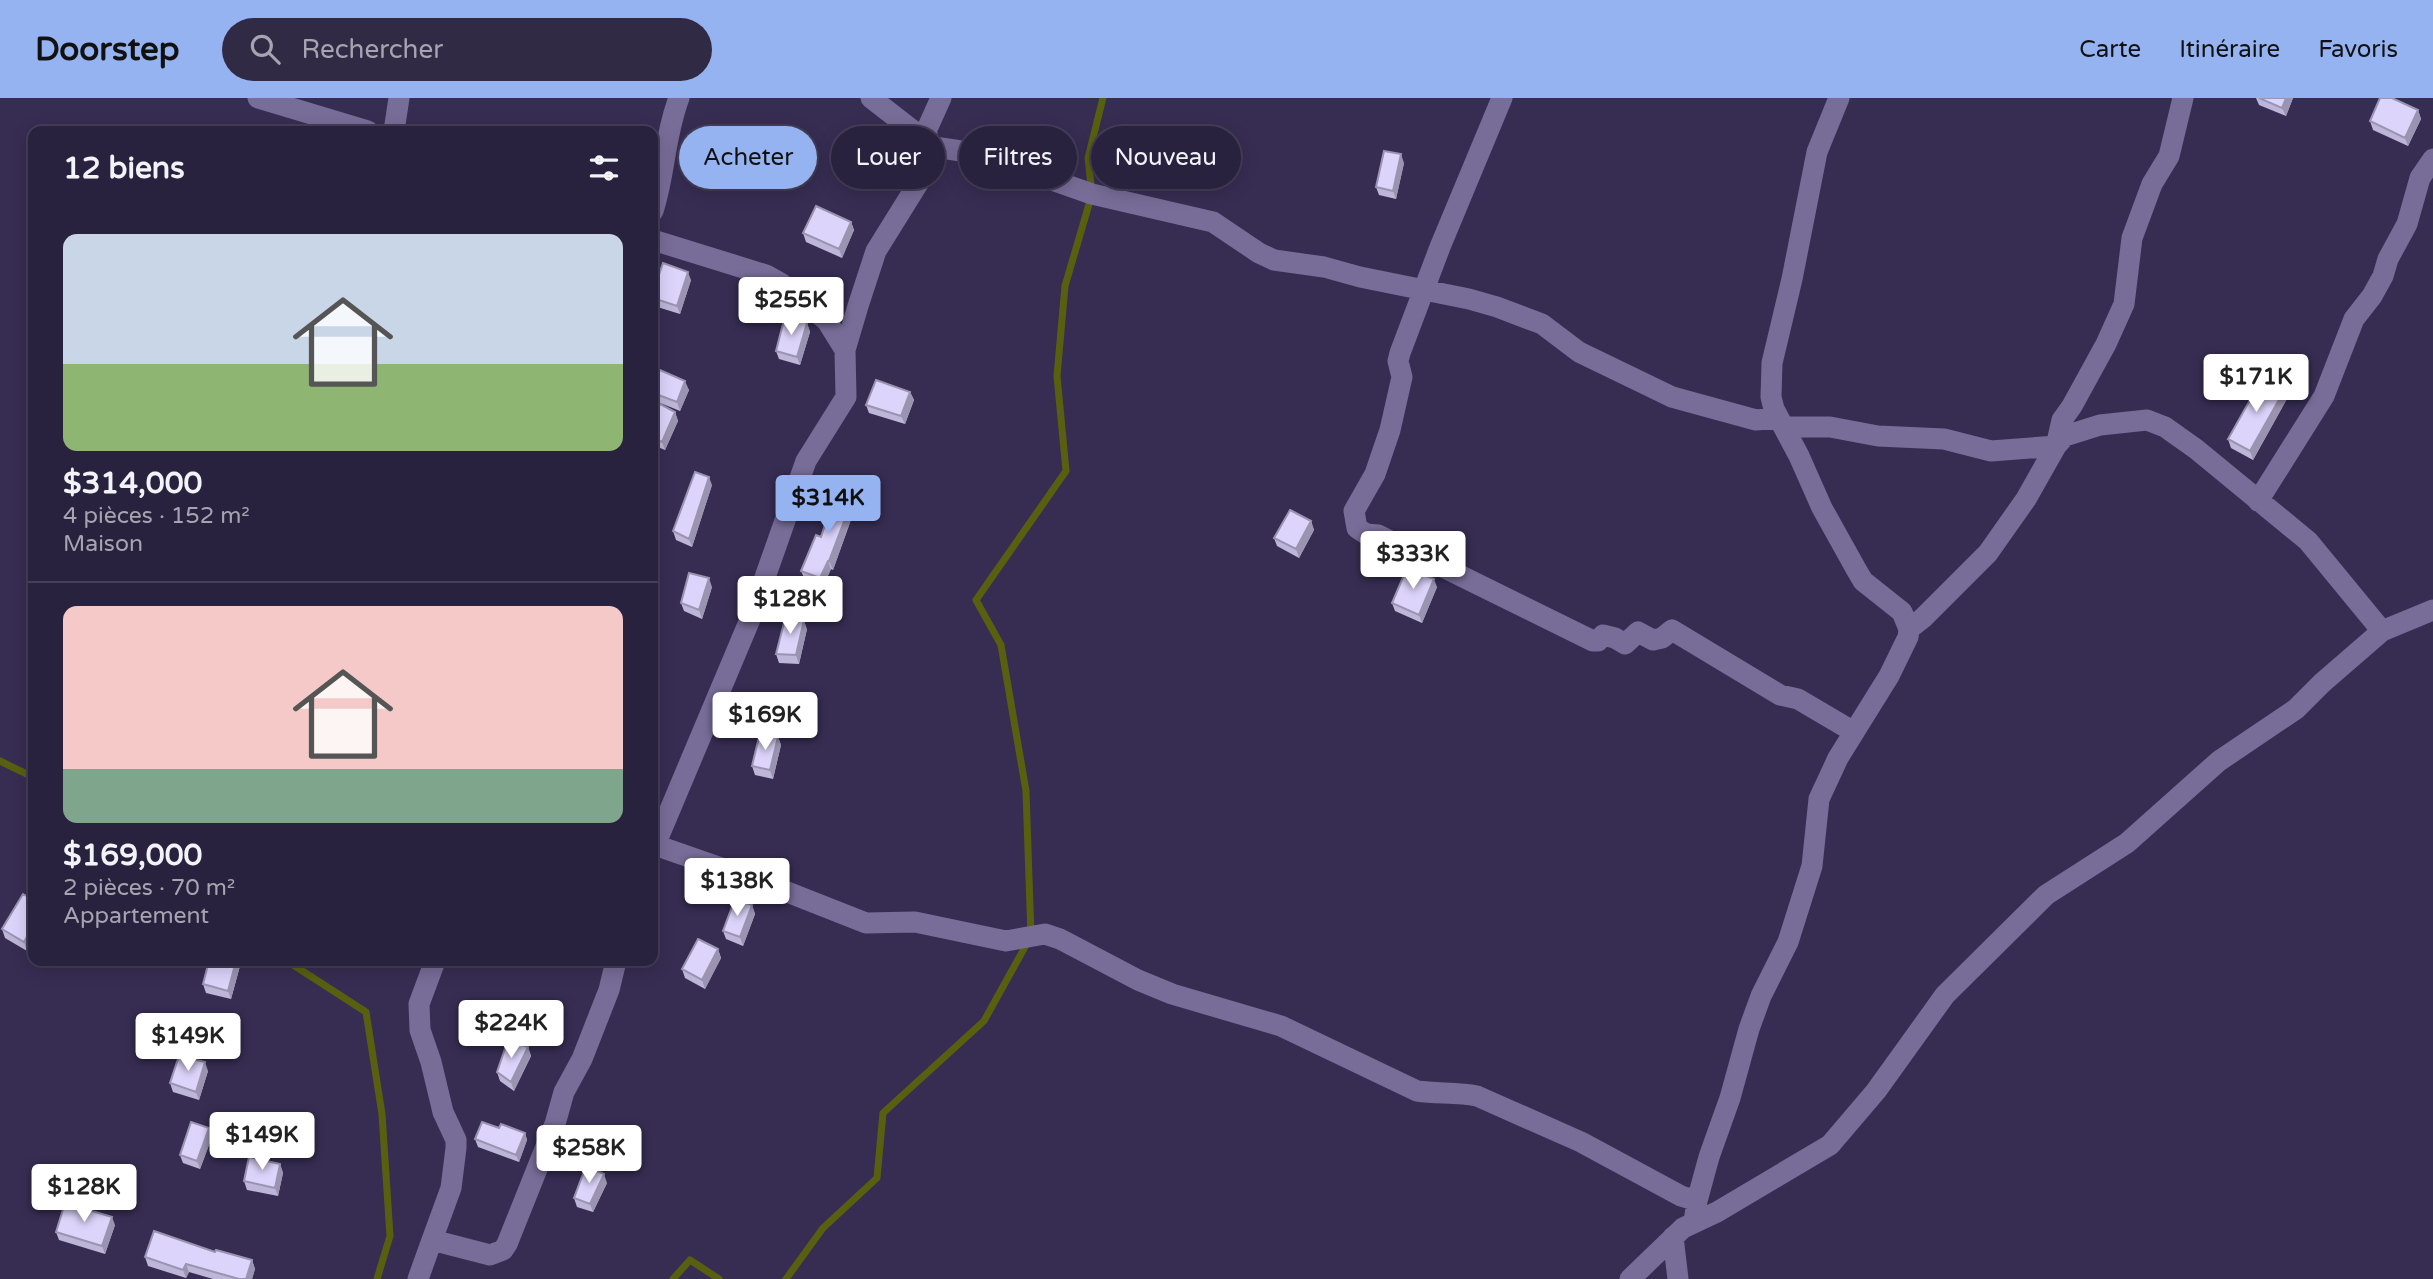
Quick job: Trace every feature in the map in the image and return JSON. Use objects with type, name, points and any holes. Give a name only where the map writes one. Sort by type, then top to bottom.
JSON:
[{"type":"street","points":[[258,98],[351,126]]},
{"type":"street","points":[[395,126],[399,98]]},
{"type":"street","points":[[658,196],[672,120],[679,98]]},
{"type":"street","points":[[871,98],[905,126]]},
{"type":"street","points":[[928,126],[940,98]]},
{"type":"street","points":[[1502,98],[1440,247],[1398,361],[1402,377],[1390,430],[1375,474],[1354,511],[1357,528],[1366,534],[1378,535],[1593,641],[1609,635],[1625,644],[1638,632],[1658,640],[1672,630],[1780,695],[1798,699],[1854,732]]},
{"type":"street","points":[[1839,98],[1817,152],[1772,363],[1771,397],[1822,508],[1863,580],[1897,606],[1909,629]]},
{"type":"street","points":[[1630,1279],[1674,1237],[1696,1211],[1749,1029],[1761,996],[1788,942],[1812,866],[1819,799],[1838,758],[1903,651],[1909,629],[1988,554],[2026,499],[2056,446],[2065,414],[2106,344],[2124,304],[2133,238],[2152,184],[2169,156],[2183,98]]},
{"type":"street","points":[[945,149],[1000,160],[1092,194],[1213,222],[1274,260],[1324,267],[1360,278],[1469,299],[1530,319],[1542,324],[1579,352],[1672,397],[1756,420],[1830,427],[1878,436],[1944,439],[1991,451],[2056,446],[2066,436],[2085,428],[2147,420],[2165,428],[2196,449],[2308,541],[2382,631]]},
{"type":"street","points":[[2258,501],[2324,396],[2354,319],[2383,276],[2388,259],[2407,225],[2420,178],[2433,159]]},
{"type":"street","points":[[658,838],[751,617],[806,461],[846,397],[845,350],[876,251],[915,189]]},
{"type":"street","points":[[658,242],[766,275],[782,284],[827,321],[845,350]]},
{"type":"street","points":[[658,849],[767,884],[866,923],[915,922],[1006,941],[1045,934],[1060,939],[1161,989],[1281,1026],[1417,1091],[1477,1096],[1581,1142],[1681,1196],[1696,1211],[1717,1212],[1830,1145],[1876,1091],[1945,995],[2046,895],[2127,843],[2219,761],[2297,709],[2322,683],[2382,631],[2433,610]]},
{"type":"street","points":[[418,1279],[451,1188],[456,1148],[456,1140],[443,1112],[420,1030],[419,1004],[433,966]]},
{"type":"street","points":[[432,1240],[490,1255],[503,1250],[555,1124],[564,1092],[582,1059],[609,990],[615,966]]},
{"type":"street","points":[[1674,1237],[1678,1279]]},
{"type":"building","points":[[2259,98],[2286,98],[2282,108]]},
{"type":"building","points":[[2380,98],[2392,98],[2418,110],[2405,138],[2370,121]]},
{"type":"building","points":[[1384,151],[1401,154],[1393,191],[1376,187]]},
{"type":"building","points":[[816,206],[851,222],[839,249],[803,233]]},
{"type":"building","points":[[663,263],[688,272],[677,306],[658,300],[658,278]]},
{"type":"building","points":[[785,316],[807,323],[797,357],[776,351]]},
{"type":"building","points":[[658,369],[685,381],[677,402],[658,395]]},
{"type":"building","points":[[2263,377],[2285,389],[2250,451],[2228,439]]},
{"type":"building","points":[[876,380],[910,392],[901,416],[866,405]]},
{"type":"building","points":[[660,404],[675,412],[662,442],[658,440]]},
{"type":"building","points":[[695,472],[709,477],[689,539],[673,531]]},
{"type":"building","points":[[837,488],[854,495],[820,578],[801,571],[816,535],[821,537]]},
{"type":"building","points":[[1290,510],[1311,521],[1296,549],[1274,538]]},
{"type":"building","points":[[1407,568],[1434,579],[1419,615],[1392,603]]},
{"type":"building","points":[[689,573],[709,578],[699,610],[681,603]]},
{"type":"building","points":[[786,615],[804,620],[796,655],[776,654]]},
{"type":"building","points":[[760,733],[778,737],[770,770],[752,766]]},
{"type":"building","points":[[23,894],[28,897],[28,935],[24,942],[2,929]]},
{"type":"building","points":[[735,899],[752,905],[740,937],[723,931]]},
{"type":"building","points":[[698,939],[718,949],[702,980],[682,969]]},
{"type":"building","points":[[208,966],[235,966],[228,991],[203,984]]},
{"type":"building","points":[[508,1040],[528,1047],[511,1082],[497,1072]]},
{"type":"building","points":[[179,1056],[205,1062],[196,1092],[170,1083]]},
{"type":"building","points":[[191,1122],[209,1128],[197,1161],[180,1155]]},
{"type":"building","points":[[482,1122],[499,1128],[501,1124],[525,1133],[516,1155],[475,1139]]},
{"type":"building","points":[[249,1157],[280,1164],[275,1188],[244,1181]]},
{"type":"building","points":[[586,1166],[604,1174],[590,1204],[574,1198]]},
{"type":"building","points":[[65,1203],[112,1217],[102,1246],[56,1232]]},
{"type":"building","points":[[154,1231],[215,1252],[216,1250],[252,1260],[246,1279],[186,1264],[183,1270],[145,1257]]},
{"type":"waterway","points":[[786,1279],[823,1228],[877,1178],[883,1113],[984,1021],[1031,936],[1026,791],[1001,645],[976,600],[1066,471],[1057,376],[1065,286],[1092,194],[1088,158],[1103,98]]},
{"type":"waterway","points":[[0,761],[28,775]]},
{"type":"waterway","points":[[295,966],[366,1012],[382,1114],[390,1236],[377,1279]]},
{"type":"waterway","points":[[673,1279],[690,1260],[719,1279]]}]
